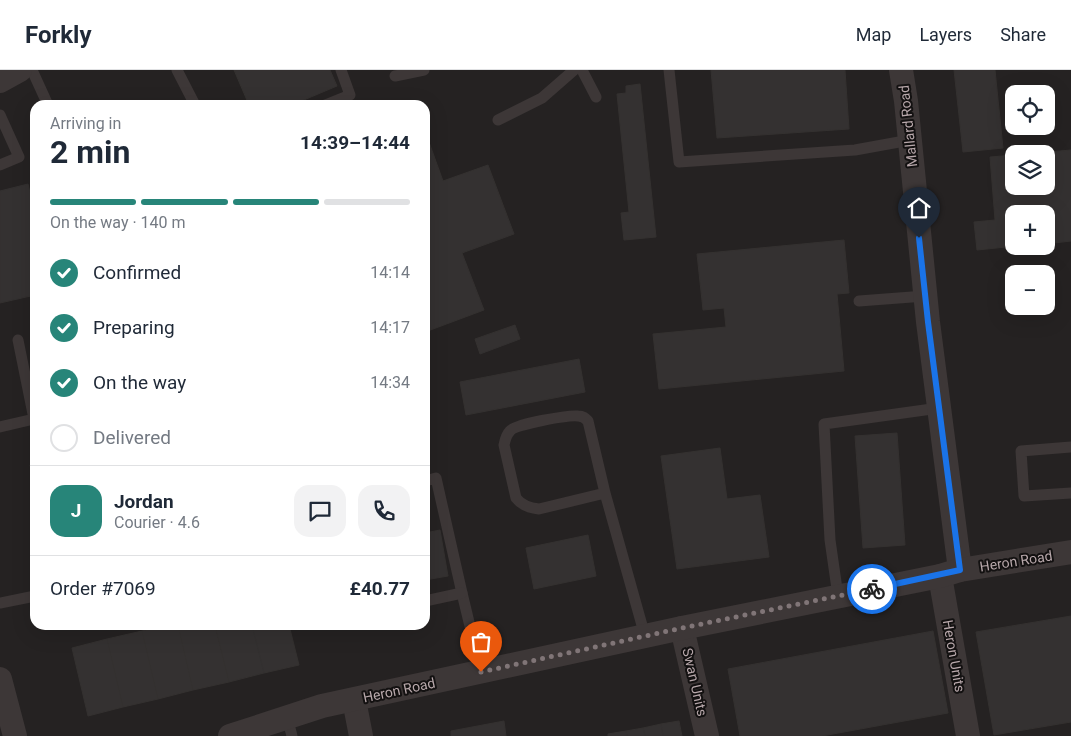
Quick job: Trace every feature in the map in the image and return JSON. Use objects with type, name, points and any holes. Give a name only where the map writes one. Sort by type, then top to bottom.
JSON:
[{"type":"street","points":[[0,81],[20,70]]},
{"type":"street","name":"Mallard Road","points":[[901,70],[939,408],[950,573]]},
{"type":"street","name":"Heron Road","points":[[230,736],[290,727],[322,706],[682,628],[950,573],[1071,552]]},
{"type":"street","name":"Heron Units","points":[[950,573],[968,736]]},
{"type":"street","name":"Swan Units","points":[[682,628],[707,736]]},
{"type":"street","points":[[0,678],[15,736]]},
{"type":"street","points":[[354,700],[361,736]]},
{"type":"lane","points":[[32,70],[46,100]]},
{"type":"lane","points":[[177,70],[192,100]]},
{"type":"lane","points":[[338,100],[350,95],[341,70]]},
{"type":"lane","points":[[395,76],[424,70]]},
{"type":"lane","points":[[498,120],[542,98],[574,70]]},
{"type":"lane","points":[[582,70],[596,97]]},
{"type":"lane","points":[[669,70],[679,162],[855,150],[910,140]]},
{"type":"lane","points":[[0,115],[19,157],[0,165]]},
{"type":"lane","points":[[858,301],[925,296]]},
{"type":"lane","points":[[18,340],[30,400]]},
{"type":"lane","points":[[838,596],[830,540],[824,424],[939,408]]},
{"type":"lane","points":[[605,494],[539,510],[520,503],[516,498],[504,445],[506,437],[515,427],[556,418],[576,415],[583,417],[588,422],[605,494],[645,636]]},
{"type":"lane","points":[[0,428],[30,421]]},
{"type":"lane","points":[[1071,448],[1021,451],[1024,496],[1071,493]]},
{"type":"lane","points":[[430,480],[436,478],[481,672]]},
{"type":"lane","points":[[430,601],[462,593]]},
{"type":"lane","points":[[0,604],[30,597]]},
{"type":"shaded area","points":[[0,70],[1071,70],[1071,736],[0,736]]},
{"type":"building","points":[[234,70],[330,70],[337,86],[304,100],[247,100]]},
{"type":"building","points":[[711,70],[845,70],[849,129],[717,138]]},
{"type":"building","points":[[954,70],[995,70],[1003,148],[963,152]]},
{"type":"building","points":[[640,84],[656,237],[624,240],[621,213],[629,212],[617,94],[626,93],[626,86]]},
{"type":"building","points":[[430,145],[443,181],[488,165],[514,234],[462,253],[484,310],[430,330]]},
{"type":"building","points":[[1071,150],[1071,241],[1055,243],[1055,205],[1005,205],[1005,247],[977,250],[974,222],[995,220],[990,157],[1005,156],[1005,195],[1055,195],[1055,151]]},
{"type":"building","points":[[28,184],[30,193],[30,296],[0,303],[0,191]]},
{"type":"building","points":[[844,240],[849,293],[837,294],[844,371],[659,389],[653,334],[726,327],[724,308],[703,310],[697,254]]},
{"type":"building","points":[[515,325],[520,339],[480,354],[475,339]]},
{"type":"building","points":[[579,359],[585,392],[466,415],[460,382]]},
{"type":"building","points":[[897,433],[905,545],[863,548],[855,436]]},
{"type":"building","points":[[720,448],[727,499],[760,495],[769,557],[677,569],[661,456]]},
{"type":"building","points":[[440,530],[448,576],[430,579],[430,532]]},
{"type":"building","points":[[588,535],[596,576],[534,589],[526,548]]},
{"type":"building","points":[[1071,616],[1071,722],[994,735],[976,632]]},
{"type":"building","points":[[179,630],[193,690],[158,699],[142,631]]},
{"type":"building","points":[[179,630],[216,630],[229,682],[193,690]]},
{"type":"building","points":[[216,630],[253,630],[264,673],[229,682]]},
{"type":"building","points":[[253,630],[290,630],[299,665],[264,673]]},
{"type":"building","points":[[142,631],[158,699],[123,707],[107,639]]},
{"type":"building","points":[[933,631],[948,713],[822,736],[740,736],[728,669]]},
{"type":"building","points":[[107,639],[123,707],[88,716],[72,648]]},
{"type":"building","points":[[504,721],[506,736],[451,736],[451,731]]},
{"type":"building","points":[[679,721],[682,736],[663,736],[661,724]]},
{"type":"building","points":[[661,724],[663,736],[645,736],[643,728]]},
{"type":"building","points":[[643,728],[645,736],[627,736],[626,731]]},
{"type":"building","points":[[626,731],[627,736],[608,736],[608,734]]},
{"type":"way so far","points":[[481,672],[872,589]]},
{"type":"route","points":[[872,589],[940,576],[960,570],[919,238]]}]
